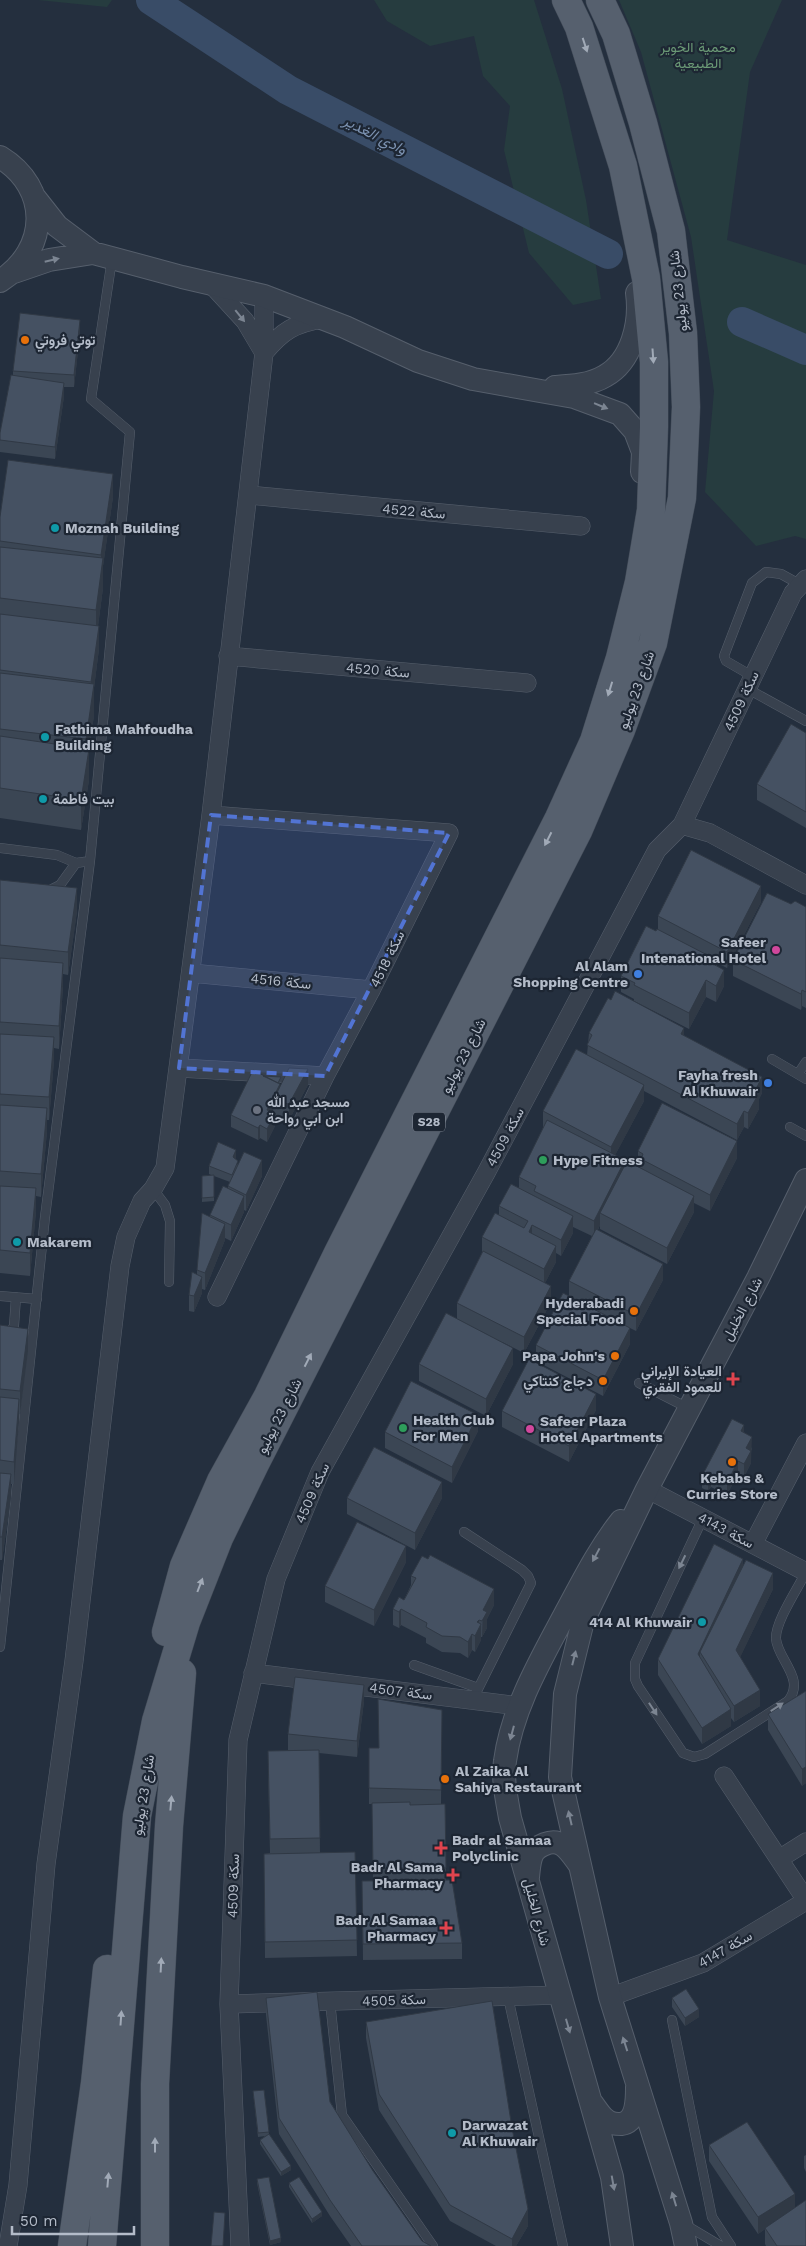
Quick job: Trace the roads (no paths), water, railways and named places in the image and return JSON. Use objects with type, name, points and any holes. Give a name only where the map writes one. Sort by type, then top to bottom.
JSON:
[{"type":"main road","name":"شارع 23 يوليو","points":[[72,2246],[95,2083],[120,1838],[134,1761],[184,1566],[221,1480],[268,1396],[338,1253],[559,818],[594,741],[620,658],[640,582],[651,510],[654,427],[654,362],[646,278],[623,166],[579,27],[566,0]]},
{"type":"main road","name":"شارع 23 يوليو","points":[[102,2246],[137,1816],[156,1721],[186,1622],[219,1538],[255,1464],[578,831],[621,730],[653,643],[682,498],[686,408],[683,334],[671,231],[644,123],[616,34],[600,0]]},
{"type":"main road","points":[[155,2246],[155,2084],[169,1826],[186,1622]]},
{"type":"street","points":[[0,157],[13,165],[26,180],[35,198],[57,226],[103,255],[264,296],[323,319],[418,361],[473,379],[574,397],[620,414],[636,431],[643,452],[637,542],[620,658]]},
{"type":"street","points":[[537,389],[578,385],[604,377],[622,364],[632,342],[638,305],[623,166]]},
{"type":"street","points":[[7,277],[27,257],[35,239],[38,218],[35,198]]},
{"type":"street","points":[[7,277],[50,260],[103,255]]},
{"type":"street","points":[[212,284],[245,321],[264,353]]},
{"type":"street","points":[[8,2246],[18,2186],[46,1864],[76,1652],[120,1266],[126,1237],[142,1202],[153,1189],[165,1168],[211,815],[248,495],[264,353],[264,296]]},
{"type":"street","points":[[264,353],[277,337],[289,329],[303,322],[323,319]]},
{"type":"street","name":"سكة 4522","points":[[248,495],[581,526]]},
{"type":"street","name":"سكة 4509","points":[[240,2246],[229,2004],[238,1740],[276,1579],[320,1472],[486,1173],[657,850],[682,826],[793,593],[804,582]]},
{"type":"street","name":"سكة 4520","points":[[228,656],[527,683]]},
{"type":"street","name":"سكة 4518","points":[[211,815],[448,834],[371,990],[325,1076],[217,1297]]},
{"type":"street","points":[[682,826],[710,833],[806,885]]},
{"type":"street","name":"سكة 4516","points":[[191,973],[371,990]]},
{"type":"street","points":[[179,1068],[325,1076]]},
{"type":"street","name":"شارع الخليل","points":[[686,2246],[681,2223],[610,1997],[560,1777],[565,1694],[583,1621],[647,1489],[758,1278],[806,1180]]},
{"type":"street","points":[[753,1544],[806,1444]]},
{"type":"street","name":"شارع الخليل","points":[[622,2246],[612,2177],[510,1818],[504,1761],[519,1706],[601,1546],[647,1489]]},
{"type":"street","name":"سكة 4143","points":[[647,1489],[806,1572]]},
{"type":"street","name":"سكة 4507","points":[[254,1673],[475,1694],[519,1706]]},
{"type":"street","name":"سكة 4147","points":[[610,1997],[703,1963],[806,1900],[724,1776]]},
{"type":"street","points":[[528,1877],[532,1854],[538,1847],[550,1842],[561,1842],[581,1867]]},
{"type":"street","points":[[779,1859],[806,1842]]},
{"type":"street","name":"سكة 4505","points":[[229,2004],[560,1995]]},
{"type":"street","points":[[589,2099],[606,2121],[614,2124],[626,2123],[632,2117],[636,2105],[638,2084]]},
{"type":"lane","points":[[0,1647],[45,1218],[90,861],[130,432],[91,399],[103,255]]},
{"type":"lane","points":[[804,582],[781,574],[766,572],[752,582],[724,656],[726,661],[749,682],[806,721]]},
{"type":"lane","points":[[0,848],[57,855],[76,863],[90,861]]},
{"type":"lane","points":[[44,889],[53,890],[60,885],[76,863]]},
{"type":"lane","points":[[772,1060],[802,1076],[806,1062]]},
{"type":"lane","points":[[790,1127],[806,1136]]},
{"type":"lane","points":[[153,1189],[165,1205],[170,1221],[169,1282]]},
{"type":"lane","points":[[0,1296],[37,1299]]},
{"type":"lane","points":[[0,1334],[10,1332],[14,1326],[16,1297]]},
{"type":"lane","points":[[639,1383],[688,1408]]},
{"type":"lane","points":[[703,1518],[635,1663],[635,1679],[638,1686],[682,1753],[694,1756],[705,1754],[795,1694],[798,1682],[779,1649],[776,1633],[806,1572]]},
{"type":"lane","points":[[414,1665],[475,1694],[531,1583],[528,1576],[522,1570],[464,1532]]},
{"type":"lane","points":[[508,1997],[563,2246]]},
{"type":"lane","points":[[330,2001],[342,2116],[433,2246]]},
{"type":"lane","points":[[672,2020],[712,2217],[731,2246]]},
{"type":"lane","points":[[681,2223],[721,2246]]},
{"type":"waterway","name":"وادي الغدير","points":[[151,0],[288,90],[608,254]]},
{"type":"waterway","name":"وادي الغدير","points":[[742,322],[806,350]]},
{"type":"place","name":"توتي فروتي","points":[[25,340]]},
{"type":"place","name":"Moznah Building","points":[[55,528]]},
{"type":"place","name":"Fathima Mahfoudha Building","points":[[45,737]]},
{"type":"place","name":"بيت فاطمة","points":[[43,799]]},
{"type":"place","name":"Safeer Intenational Hotel","points":[[776,950]]},
{"type":"place","name":"Al Alam Shopping Centre","points":[[638,974]]},
{"type":"place","name":"Fayha fresh Al Khuwair","points":[[768,1083]]},
{"type":"place","name":"مسجد عبد الله ابن ابي رواحة","points":[[257,1110]]},
{"type":"place","name":"Hype Fitness","points":[[543,1160]]},
{"type":"place","name":"Makarem","points":[[17,1242]]},
{"type":"place","name":"Hyderabadi Special Food","points":[[634,1311]]},
{"type":"place","name":"Papa John's","points":[[615,1356]]},
{"type":"place","name":"العيادة الإيراني للعمود الفقري","points":[[733,1379]]},
{"type":"place","name":"دجاج كنتاكي","points":[[603,1381]]},
{"type":"place","name":"Health Club For Men","points":[[403,1428]]},
{"type":"place","name":"Safeer Plaza Hotel Apartments","points":[[530,1429]]},
{"type":"place","name":"Kebabs & Curries Store","points":[[732,1462]]},
{"type":"place","name":"414 Al Khuwair","points":[[702,1622]]},
{"type":"place","name":"Al Zaika Al Sahiya Restaurant","points":[[445,1779]]},
{"type":"place","name":"Badr al Samaa Polyclinic","points":[[441,1848]]},
{"type":"place","name":"Badr Al Sama Pharmacy","points":[[453,1875]]},
{"type":"place","name":"Badr Al Samaa Pharmacy","points":[[446,1928]]},
{"type":"place","name":"Darwazat Al Khuwair","points":[[452,2133]]},
{"type":"park label","name":"محمية الخوير الطبيعية","points":[[698,56]]}]
